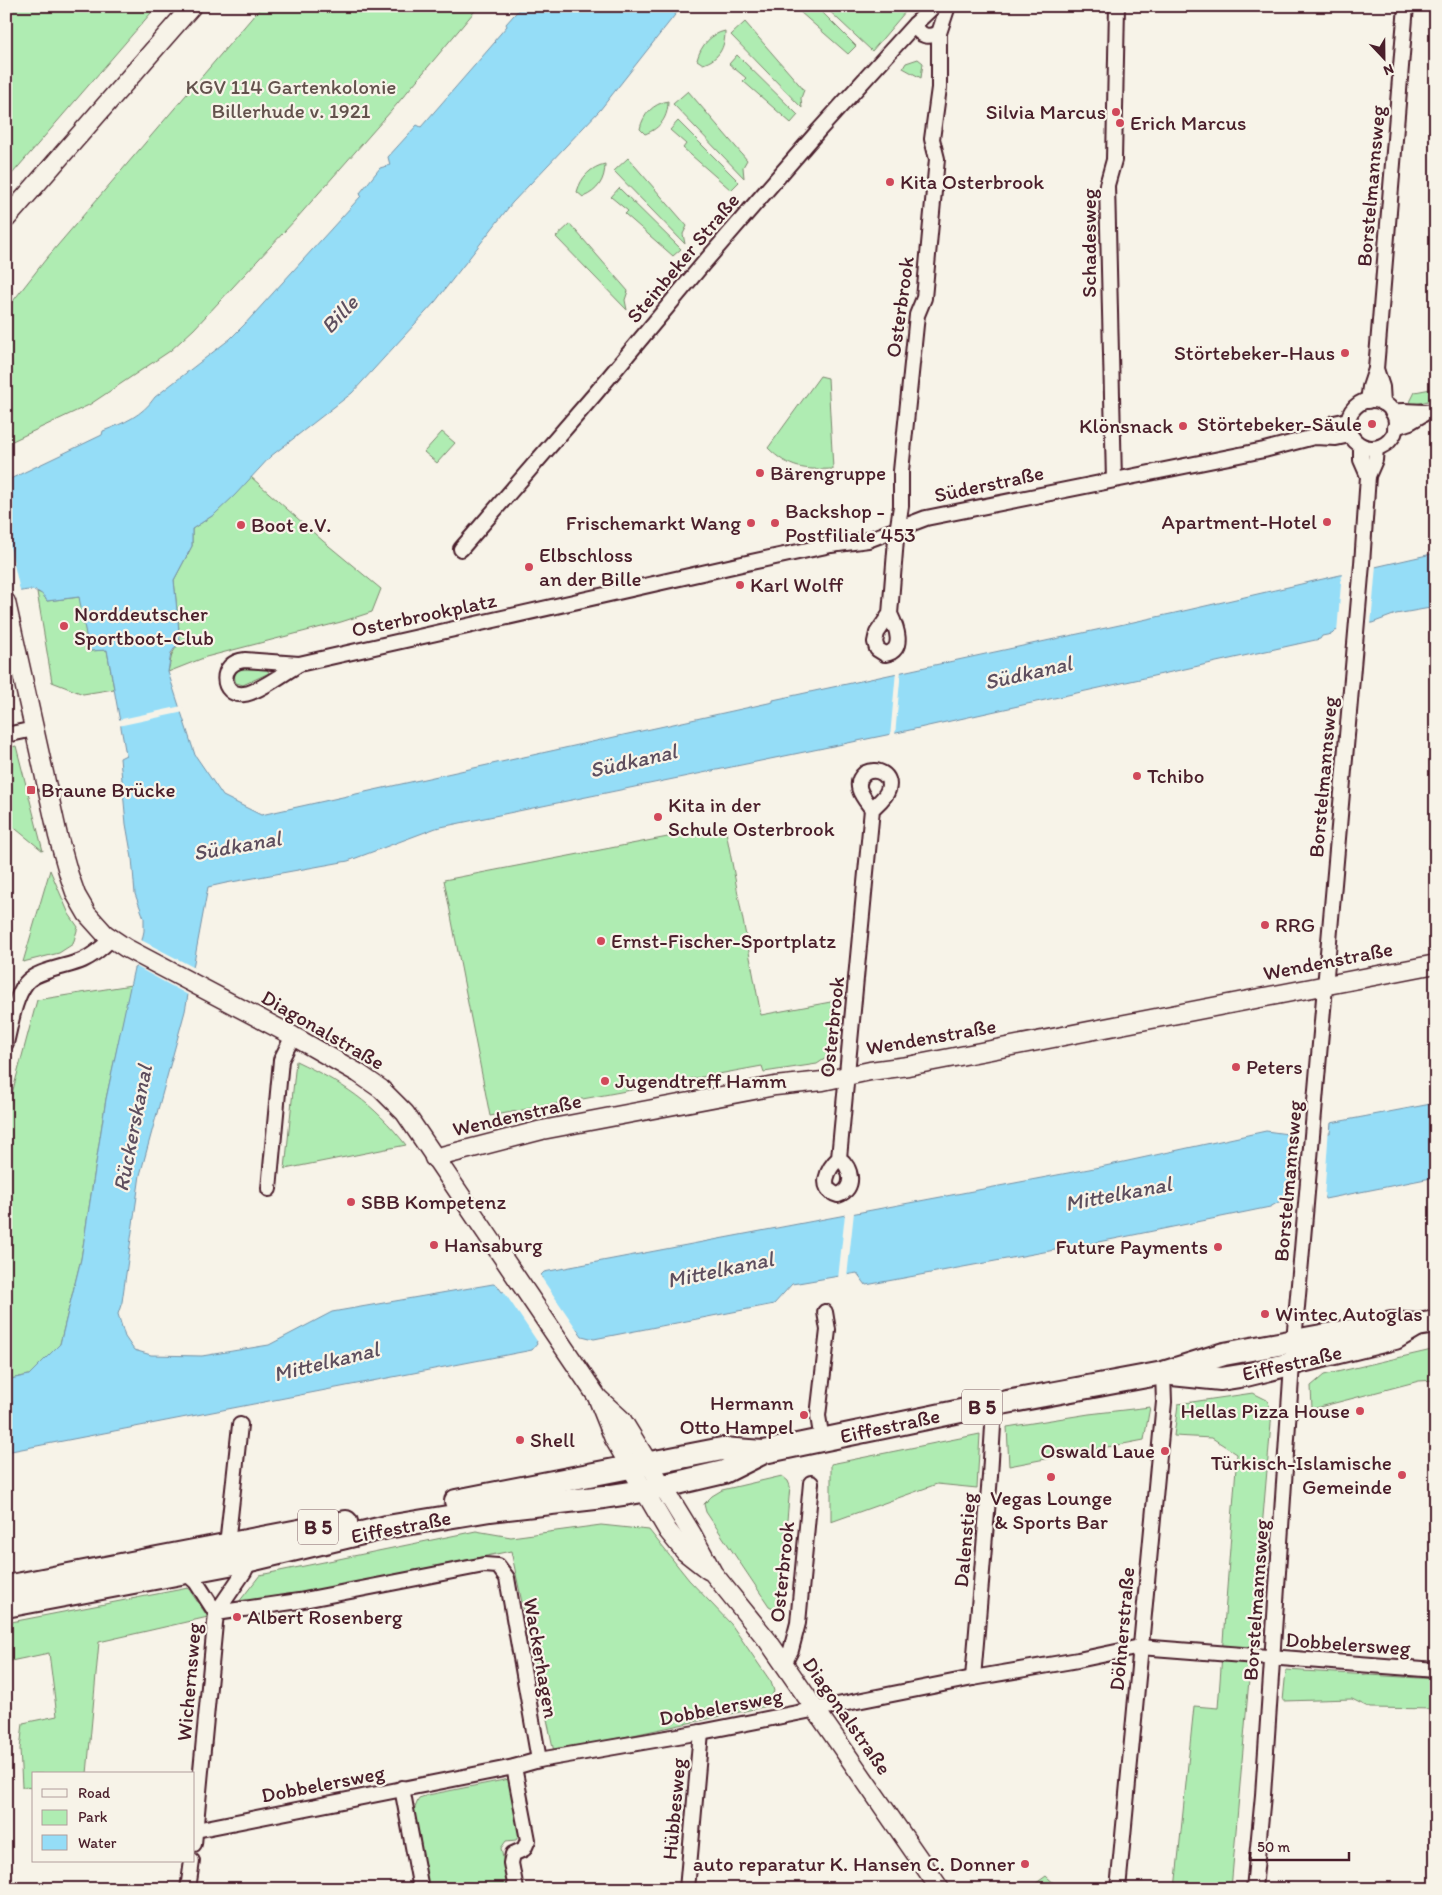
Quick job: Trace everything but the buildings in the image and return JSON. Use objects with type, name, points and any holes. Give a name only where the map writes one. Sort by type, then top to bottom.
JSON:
[{"type":"main road","name":"Eiffestraße","points":[[6,1606],[250,1560],[387,1527],[490,1510],[615,1496],[653,1489],[724,1472],[764,1452],[991,1405],[1163,1373],[1224,1354],[1392,1323],[1426,1324]]},
{"type":"main road","name":"Eiffestraße","points":[[1163,1373],[1220,1379],[1292,1364],[1394,1338],[1426,1324]]},
{"type":"main road","name":"Eiffestraße","points":[[6,1587],[722,1449],[764,1452]]},
{"type":"street","points":[[6,219],[192,6]]},
{"type":"street","name":"Steinbeker Straße","points":[[461,549],[595,394],[709,256],[915,24],[934,6]]},
{"type":"street","name":"Osterbrook","points":[[890,614],[901,506],[901,470],[917,316],[924,298],[937,159],[932,139],[939,88],[939,33],[948,6]]},
{"type":"street","name":"Schadesweg","points":[[1114,480],[1107,185],[1114,160],[1117,6]]},
{"type":"street","name":"Borstelmannsweg","points":[[1368,401],[1376,369],[1406,6]]},
{"type":"street","points":[[915,24],[920,34],[925,37],[939,33]]},
{"type":"street","name":"Borstelmannsweg","points":[[1376,369],[1388,408]]},
{"type":"street","points":[[1368,401],[1388,408],[1430,412]]},
{"type":"street","name":"Süderstraße","points":[[558,606],[799,551],[868,540],[926,518],[1264,450],[1314,436],[1334,423],[1348,420],[1355,407],[1368,401]]},
{"type":"street","points":[[1348,420],[1350,435],[1362,446],[1376,448],[1389,440],[1395,427],[1388,408]]},
{"type":"street","points":[[1395,427],[1430,412]]},
{"type":"street","name":"Süderstraße","points":[[1314,436],[1336,438],[1350,435]]},
{"type":"street","name":"Borstelmannsweg","points":[[1362,446],[1361,460],[1368,476]]},
{"type":"street","name":"Borstelmannsweg","points":[[1254,1889],[1292,1364],[1362,568],[1368,476],[1375,460],[1376,448]]},
{"type":"street","points":[[6,602],[34,729],[6,735]]},
{"type":"street","name":"Osterbrookplatz","points":[[299,664],[252,692],[245,694],[233,692],[226,684],[226,673],[229,667],[236,661],[299,664],[558,606]]},
{"type":"street","name":"Diagonalstraße","points":[[34,729],[60,845],[76,895],[87,914],[112,939],[137,954],[293,1036],[358,1073],[381,1089],[405,1114],[598,1398],[622,1420],[639,1465],[653,1489],[677,1544],[713,1574],[757,1627],[940,1889]]},
{"type":"street","name":"Osterbrook","points":[[839,1158],[872,809]]},
{"type":"street","points":[[6,1043],[20,995],[26,982],[40,974],[84,960],[95,954],[112,939]]},
{"type":"street","name":"Wendenstraße","points":[[434,1158],[542,1130],[775,1086],[823,1081],[870,1071],[908,1066],[1436,964]]},
{"type":"street","points":[[269,1190],[281,1060],[293,1036]]},
{"type":"street","points":[[822,1440],[818,1416],[828,1330],[825,1312]]},
{"type":"street","name":"Döhnerstraße","points":[[1118,1889],[1164,1402],[1163,1373]]},
{"type":"street","name":"Dalenstieg","points":[[973,1678],[990,1476],[993,1426],[991,1405]]},
{"type":"street","points":[[227,1545],[240,1425]]},
{"type":"street","name":"Osterbrook","points":[[784,1664],[791,1650],[798,1623],[811,1483]]},
{"type":"street","name":"Wichernsweg","points":[[153,1559],[168,1562],[186,1572],[196,1582],[216,1612]]},
{"type":"street","name":"Wichernsweg","points":[[195,1837],[216,1612],[244,1572],[250,1560]]},
{"type":"street","name":"Wackerhagen","points":[[216,1612],[299,1601],[484,1565],[498,1566],[507,1578],[539,1760]]},
{"type":"street","name":"Dobbelersweg","points":[[196,1830],[514,1767],[539,1760],[701,1732],[1140,1647],[1436,1670]]},
{"type":"street","name":"Hübbesweg","points":[[687,1889],[701,1732]]},
{"type":"street","points":[[514,1767],[528,1840],[524,1849],[513,1854],[512,1863],[516,1889]]},
{"type":"street","points":[[402,1788],[421,1889]]},
{"type":"street","points":[[188,1889],[192,1862]]},
{"type":"green space","points":[[6,6],[157,6],[6,181]]},
{"type":"green space","name":"KGV 114 Gartenkolonie Billerhude v. 1921","points":[[262,6],[479,6],[392,110],[296,219],[194,329],[170,351],[89,405],[6,444],[6,310],[46,259]]},
{"type":"green space","points":[[800,6],[816,6],[856,46],[848,54],[800,12],[803,9]]},
{"type":"green space","points":[[824,6],[906,6],[906,11],[872,51]]},
{"type":"green space","points":[[745,22],[804,90],[801,98],[802,108],[731,35]]},
{"type":"green space","points":[[725,31],[724,43],[717,56],[703,64],[697,60],[707,41],[720,32]]},
{"type":"green space","points":[[737,55],[798,115],[791,123],[743,81],[746,78],[729,64]]},
{"type":"green space","points":[[918,59],[923,63],[921,78],[903,68],[906,63]]},
{"type":"green space","points":[[688,91],[747,160],[743,167],[744,178],[673,104]]},
{"type":"green space","points":[[668,101],[665,117],[655,129],[645,134],[640,129],[646,114],[653,107]]},
{"type":"green space","points":[[678,121],[739,182],[731,190],[683,148],[686,144],[670,130]]},
{"type":"green space","points":[[628,158],[687,226],[683,234],[685,244],[614,171]]},
{"type":"green space","points":[[605,164],[604,175],[600,184],[593,192],[583,197],[577,192],[584,177],[591,170]]},
{"type":"green space","points":[[619,188],[681,249],[673,256],[625,214],[628,211],[611,197]]},
{"type":"green space","points":[[570,224],[628,291],[625,300],[627,310],[556,237]]},
{"type":"green space","points":[[820,376],[828,378],[833,469],[798,467],[783,460],[768,448]]},
{"type":"green space","points":[[1436,388],[1436,399],[1409,404],[1415,392]]},
{"type":"green space","points":[[442,432],[455,443],[437,463],[424,452]]},
{"type":"green space","points":[[251,477],[381,589],[372,612],[341,622],[206,657],[168,672],[172,654],[180,641],[174,580],[192,546],[192,529],[215,514]]},
{"type":"green space","name":"Norddeutscher Sportboot-Club","points":[[37,592],[43,594],[47,601],[80,597],[89,651],[107,650],[114,689],[83,694],[52,682]]},
{"type":"green space","points":[[241,669],[267,669],[269,673],[243,685],[236,683],[235,678],[236,672]]},
{"type":"green space","points":[[16,746],[43,851],[6,821],[6,748]]},
{"type":"green space","name":"Ernst-Fischer-Sportplatz","points":[[725,826],[761,1015],[836,1001],[832,1054],[817,1064],[764,1072],[762,1066],[490,1116],[444,880]]},
{"type":"green space","points":[[50,870],[69,914],[78,927],[73,944],[59,953],[23,962]]},
{"type":"green space","points":[[131,985],[106,1099],[81,1259],[60,1344],[29,1375],[6,1380],[6,1116],[37,1000]]},
{"type":"green space","points":[[296,1061],[343,1086],[381,1117],[406,1145],[285,1169]]},
{"type":"green space","points":[[1436,1349],[1436,1380],[1419,1381],[1312,1409],[1311,1386],[1324,1375]]},
{"type":"green space","points":[[1253,1393],[1267,1400],[1272,1412],[1231,1889],[1175,1889],[1194,1706],[1218,1708],[1237,1454],[1212,1438],[1174,1436],[1178,1404]]},
{"type":"green space","points":[[1150,1407],[1144,1440],[1009,1466],[1007,1427],[1089,1414]]},
{"type":"green space","points":[[980,1434],[977,1488],[937,1484],[831,1522],[831,1464]]},
{"type":"green space","points":[[782,1476],[788,1481],[790,1486],[780,1601],[775,1609],[769,1606],[706,1512],[704,1504],[722,1490]]},
{"type":"green space","points":[[601,1525],[649,1530],[689,1580],[731,1624],[771,1682],[774,1691],[768,1706],[554,1752],[511,1551],[235,1607],[260,1575],[476,1531],[511,1537]]},
{"type":"green space","points":[[188,1588],[208,1617],[99,1642],[87,1772],[32,1772],[32,1788],[22,1787],[20,1749],[23,1723],[57,1716],[49,1653],[6,1662],[6,1623]]},
{"type":"green space","points":[[1286,1670],[1436,1679],[1436,1709],[1370,1708],[1352,1699],[1283,1701]]},
{"type":"green space","points":[[509,1779],[519,1835],[516,1840],[506,1841],[501,1848],[509,1889],[429,1889],[414,1810],[419,1798]]},
{"type":"green space","points":[[1046,1876],[1060,1889],[1028,1889]]},
{"type":"water","points":[[522,6],[682,6],[600,110],[512,203],[435,302],[352,393],[271,456],[215,514],[192,529],[192,546],[174,580],[180,641],[171,653],[168,672],[195,755],[223,796],[261,815],[773,702],[773,700],[1175,613],[1436,553],[1436,607],[1396,614],[1372,623],[1335,631],[1332,634],[1322,636],[1320,639],[901,732],[436,828],[348,861],[208,887],[185,1011],[140,1175],[122,1302],[118,1314],[125,1337],[134,1350],[151,1355],[202,1356],[269,1345],[332,1312],[493,1284],[497,1285],[502,1292],[542,1278],[541,1275],[544,1272],[1105,1166],[1266,1131],[1295,1135],[1330,1133],[1331,1123],[1436,1103],[1436,1177],[1325,1199],[1323,1194],[1288,1193],[1284,1199],[1270,1207],[1114,1239],[866,1285],[857,1273],[792,1284],[774,1304],[594,1339],[582,1336],[577,1329],[536,1342],[537,1344],[532,1350],[6,1452],[6,1380],[29,1375],[60,1344],[81,1259],[106,1099],[134,968],[136,967],[144,931],[144,918],[135,894],[120,758],[126,755],[107,650],[89,651],[79,597],[47,601],[39,592],[29,590],[6,595],[6,481],[102,435],[103,431],[132,418],[150,404],[155,397],[230,339],[361,196],[360,193],[380,168],[390,165],[388,157],[417,125],[421,127],[495,42],[507,26],[506,24]]},
{"type":"pier","points":[[6,529],[21,595],[6,597]]},
{"type":"pier","points":[[1376,565],[1371,625],[1337,632],[1342,572]]},
{"type":"pier","points":[[901,670],[895,736],[890,737],[896,671]]},
{"type":"pier","points":[[182,706],[184,712],[118,726],[117,720]]},
{"type":"pier","points":[[141,940],[195,968],[190,996],[135,966]]},
{"type":"pier","points":[[1329,1126],[1324,1200],[1321,1197],[1291,1196],[1296,1133],[1328,1131]]},
{"type":"pier","points":[[854,1212],[847,1277],[838,1279],[845,1214]]},
{"type":"pier","points":[[541,1277],[578,1331],[539,1344],[502,1289]]},
{"type":"place","name":"Silvia Marcus","points":[[1116,112]]},
{"type":"place","name":"Erich Marcus","points":[[1120,123]]},
{"type":"place","name":"Kita Osterbrook","points":[[890,182]]},
{"type":"place","name":"Störtebeker-Haus","points":[[1345,353]]},
{"type":"place","name":"Störtebeker-Säule","points":[[1372,424]]},
{"type":"place","name":"Klönsnack","points":[[1183,426]]},
{"type":"place","name":"Bärengruppe","points":[[760,473]]},
{"type":"place","name":"Apartment-Hotel","points":[[1327,522]]},
{"type":"place","name":"Frischemarkt Wang","points":[[751,523]]},
{"type":"place","name":"Backshop - Postfiliale 453","points":[[775,523]]},
{"type":"place","name":"Boot e.V.","points":[[241,525]]},
{"type":"place","name":"Elbschloss an der Bille","points":[[529,567]]},
{"type":"place","name":"Karl Wolff","points":[[740,585]]},
{"type":"place","name":"Norddeutscher Sportboot-Club","points":[[64,626]]},
{"type":"place","name":"Tchibo","points":[[1137,776]]},
{"type":"place","name":"Braune Brücke","points":[[31,790]]},
{"type":"place","name":"Kita in der Schule Osterbrook","points":[[658,817]]},
{"type":"place","name":"RRG","points":[[1265,925]]},
{"type":"place","name":"Ernst-Fischer-Sportplatz","points":[[601,941]]},
{"type":"place","name":"Peters","points":[[1236,1067]]},
{"type":"place","name":"Jugendtreff Hamm","points":[[605,1081]]},
{"type":"place","name":"SBB Kompetenz","points":[[351,1202]]},
{"type":"place","name":"Hansaburg","points":[[434,1245]]},
{"type":"place","name":"Future Payments","points":[[1218,1247]]},
{"type":"place","name":"Wintec Autoglas","points":[[1265,1314]]},
{"type":"place","name":"Hellas Pizza House","points":[[1360,1411]]},
{"type":"place","name":"Hermann Otto Hampel","points":[[804,1415]]},
{"type":"place","name":"Shell","points":[[520,1440]]},
{"type":"place","name":"Oswald Laue","points":[[1165,1451]]},
{"type":"place","name":"Türkisch-Islamische Gemeinde","points":[[1402,1475]]},
{"type":"place","name":"Vegas Lounge & Sports Bar","points":[[1051,1477]]},
{"type":"place","name":"Albert Rosenberg","points":[[237,1617]]},
{"type":"place","name":"auto reparatur K. Hansen C. Donner","points":[[1025,1864]]},
{"type":"water label","name":"Bille","points":[[339,314]]},
{"type":"water label","name":"Südkanal","points":[[1028,672]]},
{"type":"water label","name":"Südkanal","points":[[633,760]]},
{"type":"water label","name":"Südkanal","points":[[237,845]]},
{"type":"water label","name":"Rückerskanal","points":[[132,1128]]},
{"type":"water label","name":"Mittelkanal","points":[[1118,1193]]},
{"type":"water label","name":"Mittelkanal","points":[[720,1269]]},
{"type":"water label","name":"Mittelkanal","points":[[326,1361]]}]
